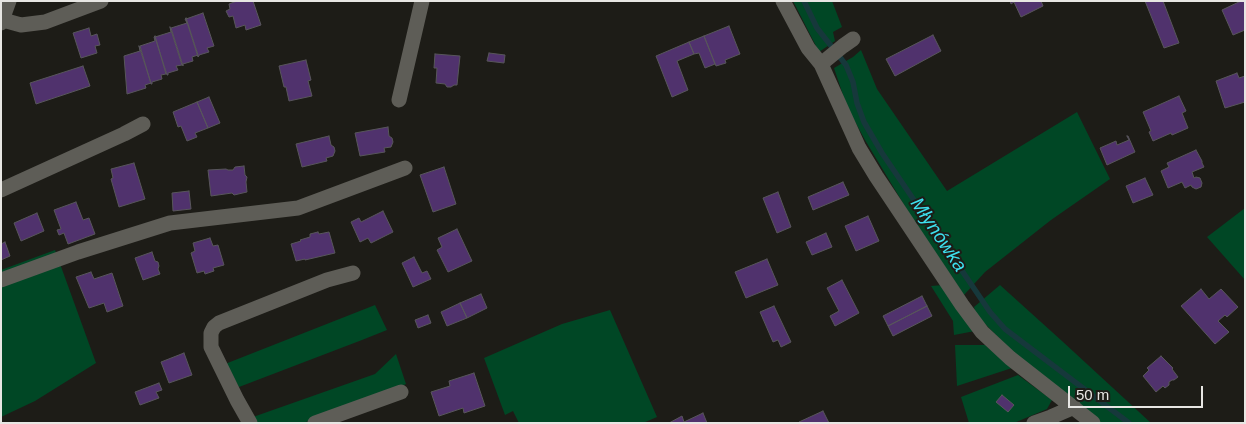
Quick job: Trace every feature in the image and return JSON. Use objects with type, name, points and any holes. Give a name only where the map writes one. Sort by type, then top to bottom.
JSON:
[{"type":"street","points":[[9,1],[2,22],[21,25],[45,22],[101,1]]},
{"type":"street","points":[[399,100],[422,1]]},
{"type":"street","points":[[784,1],[808,48],[824,62],[859,148],[962,305],[982,332],[1010,358],[1093,423]]},
{"type":"street","points":[[824,62],[848,43]]},
{"type":"street","points":[[1,190],[143,124]]},
{"type":"street","points":[[1,280],[78,252],[170,223],[298,208],[405,168]]},
{"type":"street","points":[[250,423],[212,347],[211,333],[214,327],[219,323],[327,280],[353,273]]},
{"type":"street","points":[[315,423],[401,392]]},
{"type":"street","points":[[1034,423],[1074,407]]},
{"type":"green space","points":[[793,1],[832,1],[842,27],[833,32],[835,41],[819,52]]},
{"type":"green space","points":[[861,50],[877,89],[947,191],[1077,112],[1110,179],[1051,220],[985,272],[964,295],[912,218],[847,107],[834,68]]},
{"type":"green space","points":[[1245,208],[1245,280],[1207,237]]},
{"type":"green space","points":[[55,250],[96,363],[35,401],[1,417],[1,270]]},
{"type":"green space","points":[[944,285],[975,331],[954,335],[953,321],[931,286]]},
{"type":"green space","points":[[1000,285],[1151,423],[1101,423],[1019,358],[976,315],[974,307]]},
{"type":"green space","points":[[375,305],[387,330],[362,340],[239,387],[225,364]]},
{"type":"green space","points":[[610,310],[657,417],[643,423],[519,423],[513,411],[505,415],[484,358],[562,324]]},
{"type":"green space","points":[[955,345],[985,345],[1012,368],[957,386]]},
{"type":"green space","points":[[396,354],[406,384],[303,423],[256,423],[253,417],[375,374]]},
{"type":"green space","points":[[1018,375],[1052,400],[1047,409],[1014,423],[969,423],[961,397]]},
{"type":"building","points":[[237,1],[253,1],[261,25],[246,30],[245,25],[236,28],[233,16],[229,17],[226,11],[230,9],[229,4]]},
{"type":"building","points":[[1010,1],[1041,1],[1043,6],[1021,17],[1014,2],[1011,4]]},
{"type":"building","points":[[1145,1],[1163,1],[1179,43],[1164,48]]},
{"type":"building","points":[[1245,1],[1245,30],[1233,35],[1222,10]]},
{"type":"building","points":[[203,13],[214,46],[207,48],[209,52],[198,57],[186,19]]},
{"type":"building","points":[[186,18],[198,55],[192,57],[193,61],[183,64],[183,66],[171,28],[187,23]]},
{"type":"building","points":[[729,26],[740,54],[725,60],[726,63],[716,66],[704,36]]},
{"type":"building","points":[[170,27],[182,65],[176,66],[178,70],[167,75],[155,37],[171,32]]},
{"type":"building","points":[[89,28],[91,36],[97,34],[100,45],[95,46],[97,53],[81,58],[73,33]]},
{"type":"building","points":[[933,35],[941,51],[895,76],[886,59]]},
{"type":"building","points":[[155,36],[166,74],[161,75],[162,79],[151,84],[140,46],[155,41]]},
{"type":"building","points":[[704,36],[715,64],[705,68],[699,53],[694,54],[689,42]]},
{"type":"building","points":[[689,42],[694,54],[677,61],[688,90],[672,97],[656,56]]},
{"type":"building","points":[[139,46],[151,83],[145,85],[146,88],[127,94],[124,56],[140,51]]},
{"type":"building","points":[[489,53],[505,55],[504,63],[487,61]]},
{"type":"building","points":[[435,54],[460,56],[457,85],[447,87],[445,84],[436,83],[437,68],[434,68]]},
{"type":"building","points":[[306,60],[311,80],[308,81],[312,96],[289,101],[279,66]]},
{"type":"building","points":[[83,66],[90,86],[36,104],[30,83]]},
{"type":"building","points":[[1237,73],[1239,78],[1245,76],[1245,102],[1225,108],[1216,81]]},
{"type":"building","points":[[1179,96],[1186,111],[1182,113],[1188,128],[1153,141],[1143,112]]},
{"type":"building","points":[[209,97],[220,123],[208,128],[197,102]]},
{"type":"building","points":[[197,102],[208,128],[195,133],[197,137],[187,141],[181,126],[178,127],[173,112]]},
{"type":"building","points":[[388,127],[389,136],[393,142],[391,147],[384,148],[385,152],[360,156],[355,133]]},
{"type":"building","points":[[329,136],[335,151],[333,156],[326,158],[327,161],[302,167],[296,144]]},
{"type":"building","points":[[1128,136],[1135,152],[1107,165],[1100,148],[1116,141],[1117,145],[1129,140]]},
{"type":"building","points":[[1196,150],[1204,167],[1192,172],[1194,178],[1200,178],[1201,187],[1196,189],[1191,185],[1185,188],[1182,182],[1168,188],[1161,171],[1169,167],[1167,163]]},
{"type":"building","points":[[134,163],[145,199],[119,207],[111,179],[113,178],[111,169]]},
{"type":"building","points":[[244,166],[247,177],[247,192],[234,195],[232,193],[211,196],[208,170],[233,170],[235,167]]},
{"type":"building","points":[[444,167],[456,204],[433,212],[420,175]]},
{"type":"building","points":[[1145,178],[1153,195],[1133,203],[1126,186]]},
{"type":"building","points":[[843,182],[849,195],[813,210],[808,197]]},
{"type":"building","points":[[189,191],[191,209],[173,211],[172,193]]},
{"type":"building","points":[[778,192],[791,227],[777,233],[763,198]]},
{"type":"building","points":[[76,202],[83,220],[89,218],[95,234],[68,244],[64,233],[59,235],[57,230],[61,229],[54,210]]},
{"type":"building","points":[[383,211],[393,232],[371,243],[368,238],[360,242],[351,222],[359,218],[361,222]]},
{"type":"building","points":[[37,213],[44,231],[21,241],[14,223]]},
{"type":"building","points":[[868,216],[879,241],[856,251],[845,226]]},
{"type":"building","points":[[457,229],[472,261],[448,272],[437,250],[442,247],[438,238]]},
{"type":"building","points":[[318,232],[319,234],[329,232],[335,253],[296,261],[291,244]]},
{"type":"building","points":[[826,233],[832,247],[812,255],[806,242]]},
{"type":"building","points":[[210,238],[213,246],[218,245],[224,265],[213,268],[214,271],[205,274],[204,271],[197,273],[191,253],[195,251],[193,243]]},
{"type":"building","points":[[5,242],[10,256],[1,260],[1,244]]},
{"type":"building","points":[[152,252],[155,261],[158,262],[160,274],[143,280],[135,258]]},
{"type":"building","points":[[414,257],[422,273],[427,271],[431,279],[413,287],[402,263]]},
{"type":"building","points":[[767,259],[778,285],[746,298],[735,272]]},
{"type":"building","points":[[91,272],[94,279],[112,273],[123,306],[107,312],[104,303],[89,308],[76,277]]},
{"type":"building","points":[[842,280],[859,313],[835,326],[830,316],[839,311],[827,288]]},
{"type":"building","points":[[1201,289],[1209,299],[1221,289],[1238,307],[1227,317],[1225,315],[1218,321],[1229,332],[1215,344],[1181,306]]},
{"type":"building","points":[[481,294],[487,308],[467,318],[460,303]]},
{"type":"building","points":[[922,296],[927,306],[888,326],[883,316]]},
{"type":"building","points":[[460,303],[467,318],[447,326],[441,312]]},
{"type":"building","points":[[774,306],[791,342],[781,347],[778,340],[773,342],[760,312]]},
{"type":"building","points":[[927,306],[932,316],[893,336],[888,326]]},
{"type":"building","points":[[428,315],[431,323],[418,328],[415,320]]},
{"type":"building","points":[[184,353],[192,375],[169,383],[161,362]]},
{"type":"building","points":[[1161,356],[1173,368],[1178,377],[1169,382],[1169,385],[1165,388],[1163,386],[1156,392],[1143,376],[1149,370],[1147,368]]},
{"type":"building","points":[[474,373],[485,406],[464,413],[463,408],[439,416],[431,392],[450,386],[449,381]]},
{"type":"building","points":[[159,383],[162,390],[156,392],[159,398],[140,405],[135,392]]},
{"type":"building","points":[[1002,395],[1014,405],[1008,412],[996,402]]},
{"type":"building","points":[[823,411],[829,423],[799,423],[799,422]]},
{"type":"building","points":[[703,413],[707,423],[669,423],[682,416],[684,422]]},
{"type":"waterway","name":"Młynówka","points":[[804,1],[817,28],[846,65],[853,82],[857,103],[864,122],[882,153],[990,312],[1005,329],[1129,423]]}]
